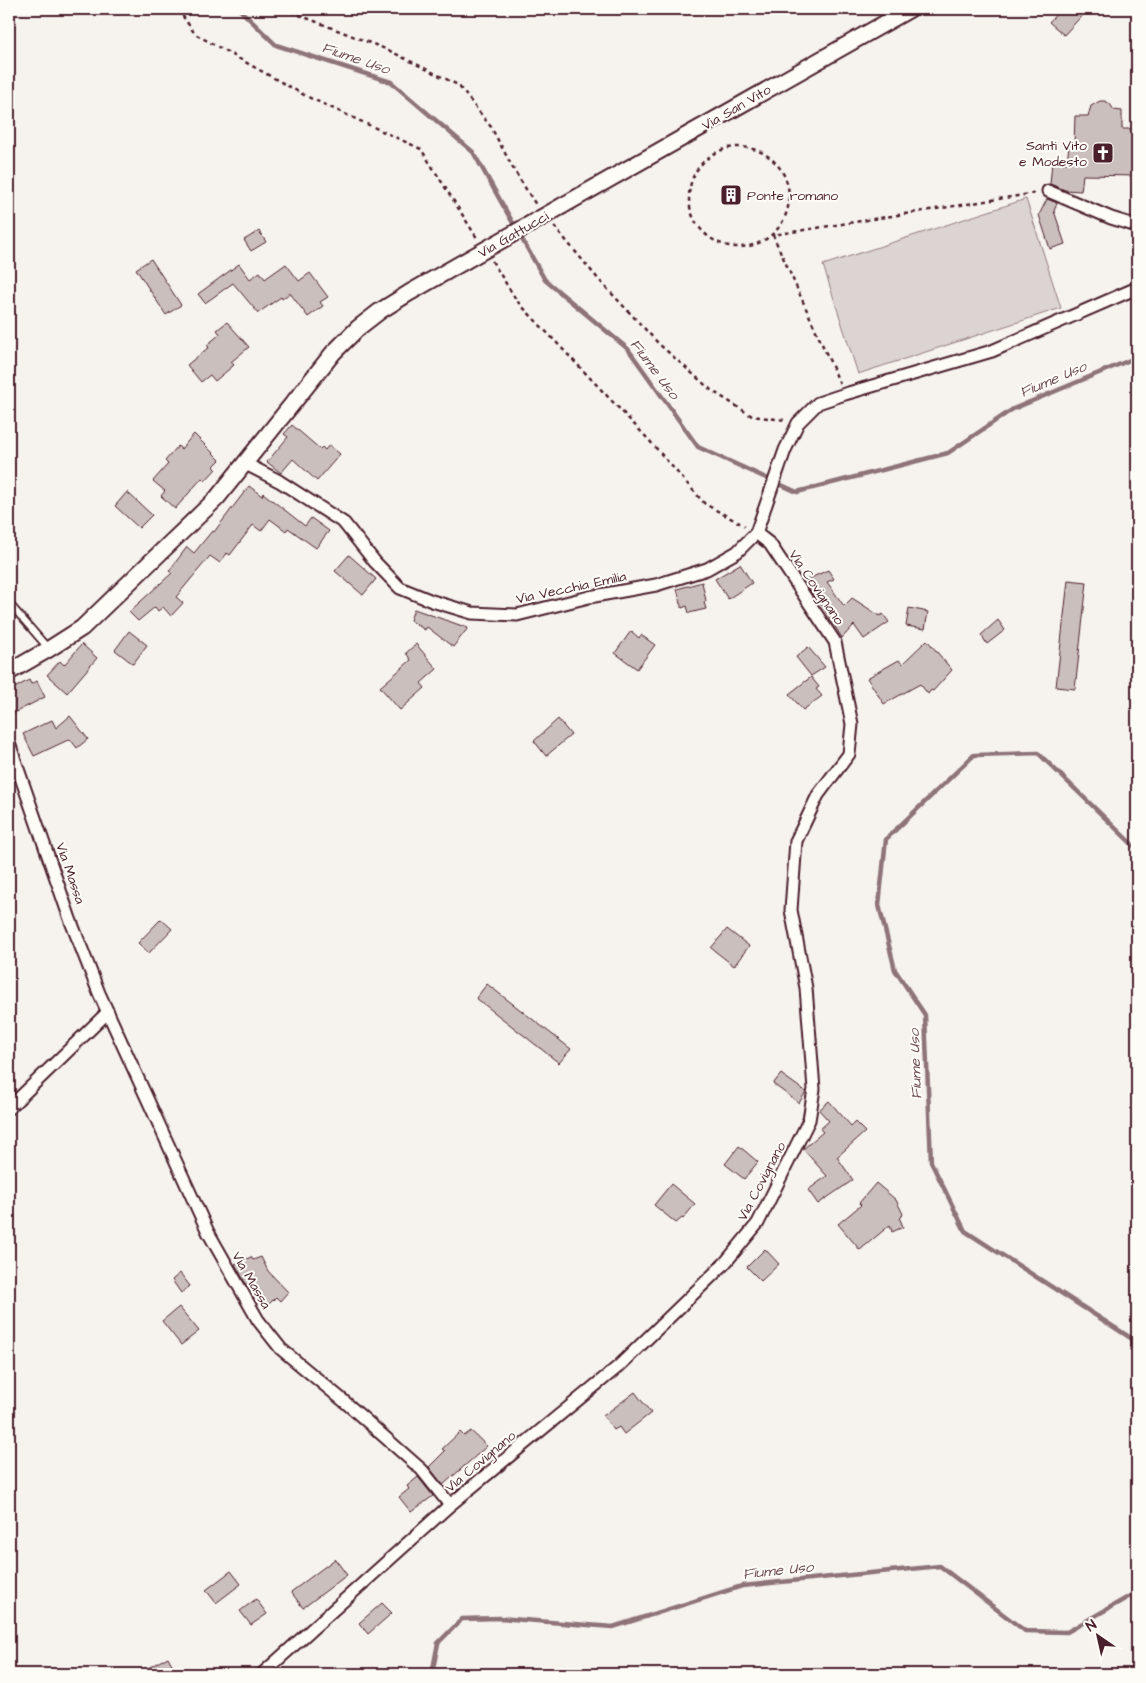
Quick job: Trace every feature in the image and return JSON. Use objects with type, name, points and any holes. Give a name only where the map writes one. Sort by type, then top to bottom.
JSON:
[{"type":"street","name":"Via San Vito","points":[[562,206],[910,9]]},
{"type":"street","points":[[1048,191],[1111,218],[1137,226]]},
{"type":"street","name":"Via Gattucci","points":[[9,672],[49,650],[82,628],[217,498],[330,357],[358,328],[380,311],[409,293],[562,206]]},
{"type":"street","name":"Via Vecchia Emilia","points":[[246,464],[279,481],[344,524],[375,562],[400,588],[432,601],[472,613],[517,615],[589,597],[656,585],[707,569],[737,552],[756,532],[785,450],[798,423],[818,403],[992,351],[1137,288]]},
{"type":"street","name":"Via Covignano","points":[[262,1674],[450,1505],[619,1366],[725,1263],[758,1223],[809,1120],[814,1089],[806,988],[791,910],[796,841],[818,795],[848,754],[852,724],[835,642],[770,544],[756,532]]},
{"type":"street","name":"Via Massa","points":[[9,743],[70,919],[108,1012],[208,1232],[258,1320],[281,1349],[422,1470],[450,1505]]},
{"type":"street","points":[[9,1108],[108,1012]]},
{"type":"lane","points":[[9,603],[49,650]]},
{"type":"path","points":[[773,235],[789,210],[789,184],[776,161],[753,147],[726,147],[703,161],[690,184],[690,210],[703,233],[726,247],[752,247],[773,235],[1048,191]]},
{"type":"path","points":[[773,235],[844,394]]},
{"type":"shaded area","points":[[1026,199],[1061,308],[858,374],[823,265]]},
{"type":"building","points":[[1061,9],[1088,9],[1064,35],[1049,22]]},
{"type":"building","name":"Santi Vito e Modesto","points":[[1100,101],[1110,104],[1114,110],[1122,111],[1122,129],[1136,129],[1137,176],[1083,175],[1081,191],[1065,190],[1050,184],[1052,162],[1067,163],[1069,145],[1074,145],[1075,116],[1088,116],[1091,106]]},
{"type":"building","points":[[1047,199],[1057,203],[1054,211],[1065,244],[1050,249],[1039,215]]},
{"type":"building","points":[[259,231],[266,242],[251,251],[244,240]]},
{"type":"building","points":[[151,259],[181,305],[166,315],[136,269]]},
{"type":"building","points":[[239,264],[250,279],[260,272],[265,279],[286,264],[299,281],[310,273],[328,297],[320,302],[323,306],[308,317],[290,293],[258,313],[233,283],[205,303],[198,294]]},
{"type":"building","points":[[227,322],[249,347],[231,362],[234,365],[215,381],[210,375],[201,382],[187,365],[209,347],[207,345],[220,334],[217,330]]},
{"type":"building","points":[[292,425],[320,449],[322,447],[325,450],[329,445],[340,454],[317,481],[293,459],[281,473],[267,462],[288,437],[284,434]]},
{"type":"building","points":[[194,434],[220,460],[214,466],[216,469],[205,481],[202,478],[175,509],[161,496],[165,491],[153,481],[168,464],[165,461],[178,446],[181,449]]},
{"type":"building","points":[[249,486],[262,496],[263,493],[305,526],[311,518],[329,531],[316,548],[288,528],[286,531],[270,519],[261,531],[253,525],[230,555],[227,553],[220,563],[210,556],[176,597],[183,603],[171,616],[163,607],[158,611],[155,607],[138,621],[129,612],[172,573],[169,571],[187,547],[194,553],[212,531],[214,532]]},
{"type":"building","points":[[127,492],[152,515],[139,528],[115,506]]},
{"type":"building","points":[[349,555],[376,579],[363,595],[335,571]]},
{"type":"building","points":[[740,564],[752,583],[728,599],[715,579]]},
{"type":"building","points":[[828,570],[834,579],[827,582],[844,606],[852,598],[880,616],[883,614],[889,622],[864,639],[854,625],[842,638],[816,596],[814,597],[804,581]]},
{"type":"building","points":[[1068,580],[1087,582],[1075,689],[1056,687]]},
{"type":"building","points":[[702,582],[706,609],[689,613],[687,606],[682,608],[677,589]]},
{"type":"building","points":[[909,608],[928,612],[925,629],[906,626]]},
{"type":"building","points":[[414,609],[468,628],[453,647],[427,627],[425,630],[410,620]]},
{"type":"building","points":[[998,620],[1005,630],[987,644],[981,635]]},
{"type":"building","points":[[129,631],[147,645],[133,664],[115,650]]},
{"type":"building","points":[[631,631],[639,638],[641,635],[655,645],[637,669],[615,653]]},
{"type":"building","points":[[927,640],[952,670],[928,694],[920,684],[884,704],[867,678],[899,660],[902,664]]},
{"type":"building","points":[[82,644],[97,658],[67,693],[47,675],[60,661],[64,665]]},
{"type":"building","points":[[416,644],[437,669],[421,683],[425,688],[400,710],[380,687],[411,660],[406,653]]},
{"type":"building","points":[[808,647],[825,667],[811,676],[796,657]]},
{"type":"building","points":[[811,677],[819,687],[816,689],[822,696],[803,710],[789,694]]},
{"type":"building","points":[[29,680],[31,684],[37,681],[45,697],[12,714],[9,707],[9,691]]},
{"type":"building","points":[[70,716],[88,739],[77,748],[70,739],[34,756],[23,734],[52,720],[56,728]]},
{"type":"building","points":[[558,719],[571,735],[546,756],[534,741]]},
{"type":"building","points":[[161,919],[172,929],[149,953],[138,943]]},
{"type":"building","points":[[727,929],[749,946],[734,966],[711,948]]},
{"type":"building","points":[[487,984],[571,1049],[559,1063],[476,998]]},
{"type":"building","points":[[781,1074],[806,1092],[799,1103],[773,1084]]},
{"type":"building","points":[[829,1101],[851,1126],[855,1122],[865,1132],[837,1157],[853,1180],[818,1204],[808,1190],[827,1176],[803,1149],[823,1132],[820,1129],[829,1121],[819,1110]]},
{"type":"building","points":[[739,1146],[758,1162],[744,1179],[725,1164]]},
{"type":"building","points":[[876,1183],[896,1200],[903,1214],[900,1219],[903,1227],[892,1232],[890,1225],[860,1250],[838,1224],[861,1205],[859,1203]]},
{"type":"building","points":[[671,1184],[695,1204],[683,1219],[676,1223],[654,1205]]},
{"type":"building","points":[[765,1249],[779,1264],[761,1281],[747,1267]]},
{"type":"building","points":[[251,1257],[253,1260],[261,1257],[268,1271],[288,1292],[280,1301],[276,1297],[267,1306],[247,1286],[235,1264]]},
{"type":"building","points":[[180,1273],[190,1286],[181,1293],[172,1280]]},
{"type":"building","points":[[179,1307],[199,1331],[181,1345],[162,1321]]},
{"type":"building","points":[[635,1392],[651,1413],[624,1434],[619,1427],[614,1430],[603,1416]]},
{"type":"building","points":[[471,1431],[487,1446],[443,1485],[429,1467],[445,1451],[442,1449],[460,1432],[464,1436]]},
{"type":"building","points":[[418,1477],[433,1496],[411,1512],[399,1497],[409,1489],[407,1486]]},
{"type":"building","points":[[335,1559],[347,1575],[303,1608],[291,1592]]},
{"type":"building","points":[[231,1571],[241,1584],[216,1603],[206,1590]]},
{"type":"building","points":[[256,1599],[267,1614],[251,1625],[240,1611]]},
{"type":"building","points":[[382,1603],[392,1613],[368,1634],[359,1623]]},
{"type":"building","points":[[168,1657],[177,1674],[137,1674]]},
{"type":"waterway","name":"Fiume Uso","points":[[239,9],[276,45],[391,82],[473,152],[545,280],[628,349],[698,447],[797,492],[948,453],[1013,409],[1137,357]]},
{"type":"waterway","name":"Fiume Uso","points":[[1137,849],[1038,753],[974,755],[886,839],[879,905],[895,970],[925,1015],[931,1162],[965,1231],[1137,1342]]},
{"type":"waterway","name":"Fiume Uso","points":[[432,1674],[438,1643],[462,1619],[500,1618],[613,1627],[742,1586],[940,1566],[1025,1631],[1067,1632],[1137,1592]]},
{"type":"place","name":"Santi Vito e Modesto","points":[[1103,153]]},
{"type":"place","name":"Ponte romano","points":[[731,195]]}]
